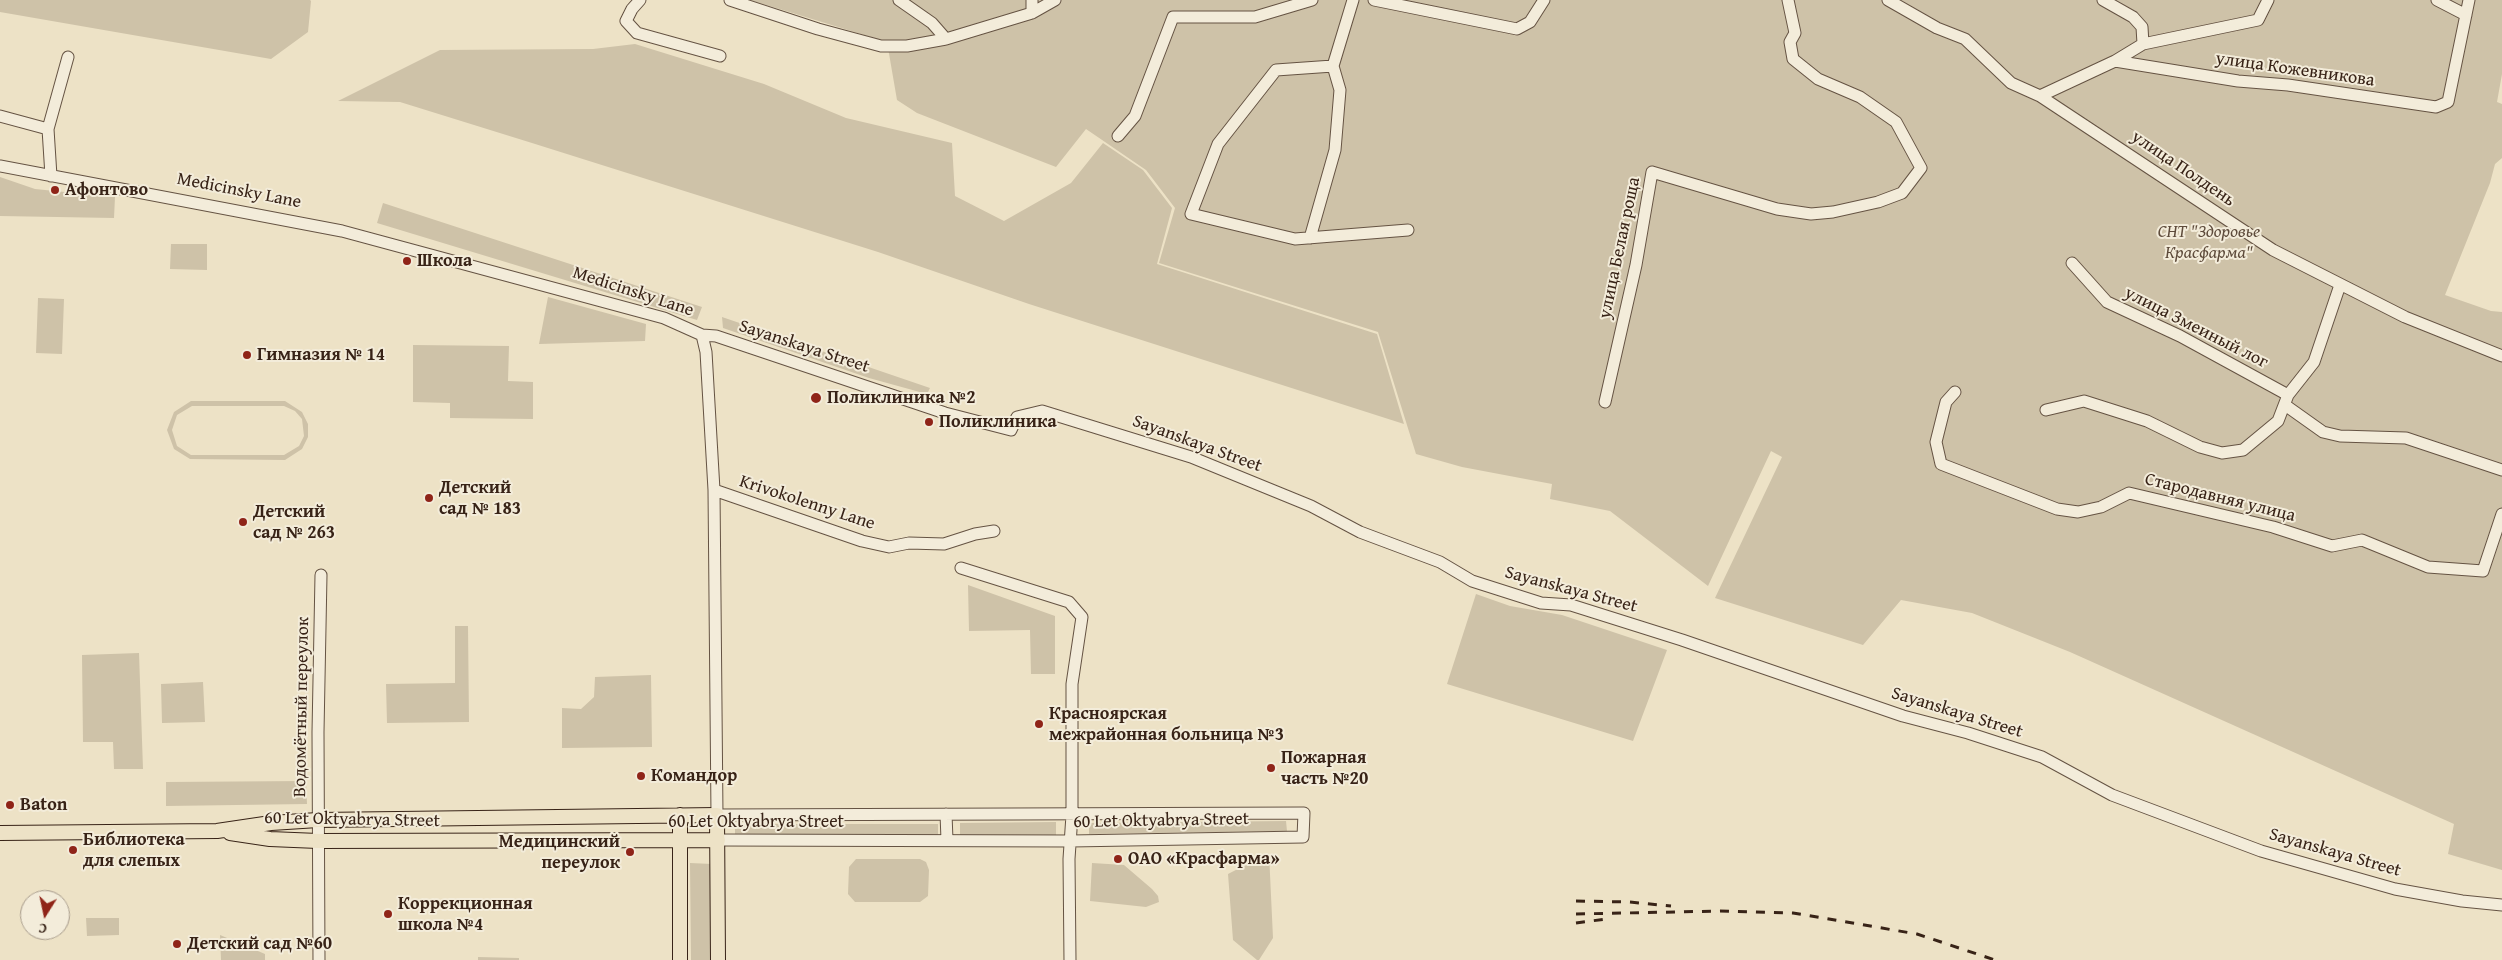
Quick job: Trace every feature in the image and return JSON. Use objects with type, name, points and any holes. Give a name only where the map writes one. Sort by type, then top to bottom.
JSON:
[{"type":"main road","points":[[680,815],[680,960]]},
{"type":"main road","name":"60 Let Oktyabrya Street","points":[[217,832],[271,823],[318,820],[717,815]]},
{"type":"main road","name":"Medicinsky Lane","points":[[717,815],[718,960]]},
{"type":"main road","name":"60 Let Oktyabrya Street","points":[[217,832],[270,839],[318,841],[718,840]]},
{"type":"main road","points":[[0,833],[217,832]]},
{"type":"street","points":[[640,0],[626,21],[636,33],[720,56]]},
{"type":"street","points":[[730,0],[818,30],[881,46],[907,46],[946,38],[1032,13],[1055,0]]},
{"type":"street","points":[[899,0],[932,23],[946,38]]},
{"type":"street","points":[[1032,0],[1032,13]]},
{"type":"street","points":[[1118,136],[1135,116],[1173,17],[1255,17],[1312,0]]},
{"type":"street","points":[[1310,238],[1335,150],[1340,90],[1333,66],[1353,0]]},
{"type":"street","points":[[1374,0],[1518,29],[1530,22],[1544,0]]},
{"type":"street","name":"улица Белая роща","points":[[1605,402],[1636,264],[1652,172],[1777,209],[1810,214],[1833,212],[1878,202],[1902,193],[1921,168],[1896,122],[1860,97],[1818,79],[1793,59],[1790,42],[1795,33],[1788,0]]},
{"type":"street","name":"улица Полдень","points":[[1888,0],[1937,28],[1966,39],[2010,83],[2040,96],[2273,250],[2405,317],[2502,356]]},
{"type":"street","points":[[2104,0],[2133,17],[2142,27],[2143,44]]},
{"type":"street","points":[[2040,96],[2115,61],[2143,44],[2258,20],[2268,0]]},
{"type":"street","points":[[2437,0],[2466,15]]},
{"type":"street","name":"улица Кожевникова","points":[[2115,61],[2238,81],[2288,85],[2436,107],[2448,102],[2469,0]]},
{"type":"street","points":[[51,176],[48,129],[68,57]]},
{"type":"street","points":[[1333,66],[1276,70],[1218,144],[1191,214],[1294,239],[1408,230]]},
{"type":"street","points":[[0,116],[48,129]]},
{"type":"street","name":"Medicinsky Lane","points":[[0,166],[332,228],[664,318],[702,335],[706,352],[714,490],[717,815]]},
{"type":"street","name":"улица Змеиный лог","points":[[2072,263],[2107,302],[2180,336],[2286,400],[2323,432],[2340,436],[2406,438],[2502,470]]},
{"type":"street","points":[[2046,410],[2084,401],[2147,421],[2200,446],[2222,454],[2242,450],[2278,421],[2286,400],[2314,362],[2340,285]]},
{"type":"street","name":"Sayanskaya Street","points":[[702,335],[716,336],[945,413],[1011,430],[1017,417],[1042,411],[1191,458],[1311,506],[1360,532],[1440,562],[1472,581],[1540,603],[1571,605],[1682,640],[1902,716],[1968,732],[2042,758],[2112,794],[2261,851],[2395,888],[2462,902],[2502,905]]},
{"type":"street","name":"Стародавняя улица","points":[[1955,392],[1946,402],[1936,442],[1941,464],[2058,509],[2078,512],[2100,507],[2129,493],[2274,527],[2332,546],[2362,540],[2428,567],[2483,571],[2502,514]]},
{"type":"street","name":"Krivokolenny Lane","points":[[714,490],[862,541],[889,547],[910,543],[944,544],[975,534],[994,531]]},
{"type":"street","points":[[961,568],[1069,602],[1082,617],[1072,684],[1070,960]]},
{"type":"street","name":"Водомётный переулок","points":[[319,960],[318,820],[321,575]]},
{"type":"street","name":"60 Let Oktyabrya Street","points":[[717,815],[1304,813],[1303,837],[1071,841],[718,840]]},
{"type":"street","points":[[946,814],[947,840]]},
{"type":"green space","points":[[0,0],[311,1],[308,32],[271,59],[0,12]]},
{"type":"green space","name":"СНТ \"Здоровье Красфарма\"","points":[[750,0],[2502,0],[2502,74],[2497,102],[2502,104],[2502,158],[2495,164],[2490,183],[2445,295],[2491,311],[2502,312],[2502,870],[2448,854],[2454,824],[2070,652],[1972,613],[1901,600],[1863,645],[1715,598],[1782,457],[1771,451],[1708,586],[1610,511],[1550,499],[1552,484],[1462,467],[1416,454],[1378,332],[1159,263],[1175,208],[1146,170],[1086,129],[1056,167],[917,113],[897,100],[887,42]]},
{"type":"green space","points":[[635,44],[764,84],[846,118],[952,143],[955,196],[1004,221],[1071,183],[1103,143],[1143,170],[1172,208],[1157,264],[1377,334],[1404,424],[1029,304],[878,252],[400,102],[338,101],[440,50],[593,49]]},
{"type":"green space","points":[[0,177],[35,189],[115,197],[114,218],[0,216]]},
{"type":"green space","points":[[383,203],[702,307],[697,320],[377,223]]},
{"type":"green space","points":[[171,244],[207,244],[207,270],[170,269]]},
{"type":"green space","points":[[548,297],[646,324],[645,341],[539,344]]},
{"type":"green space","points":[[38,298],[64,299],[62,354],[36,353]]},
{"type":"green space","points":[[722,317],[930,388],[927,394],[869,378],[723,328]]},
{"type":"green space","points":[[413,345],[509,346],[508,381],[533,382],[533,419],[450,418],[450,403],[413,402]]},
{"type":"green space","points":[[191,401],[285,401],[302,412],[308,424],[308,437],[302,449],[285,460],[190,459],[174,449],[167,430],[174,412]],"holes":[[[192,406],[284,406],[295,411],[302,419],[304,436],[299,446],[284,455],[191,455],[177,446],[172,430],[177,415]]]},
{"type":"green space","points":[[968,585],[1055,616],[1055,674],[1031,674],[1030,630],[969,631]]},
{"type":"green space","points":[[1476,594],[1510,606],[1562,615],[1667,650],[1633,741],[1447,684]]},
{"type":"green space","points":[[455,626],[468,626],[469,722],[387,723],[386,684],[455,683]]},
{"type":"green space","points":[[139,653],[143,769],[114,769],[113,742],[83,742],[82,655]]},
{"type":"green space","points":[[651,675],[652,747],[562,748],[562,708],[581,709],[594,697],[595,677]]},
{"type":"green space","points":[[203,682],[205,722],[162,723],[161,684]]},
{"type":"green space","points":[[306,781],[307,804],[166,806],[166,782]]},
{"type":"green space","points":[[1286,821],[1287,831],[1089,834],[1089,823]]},
{"type":"green space","points":[[1056,822],[1056,837],[960,837],[960,823]]},
{"type":"green space","points":[[735,824],[938,824],[938,835],[735,836]]},
{"type":"green space","points":[[1269,853],[1273,938],[1259,960],[1257,960],[1233,940],[1228,874]]},
{"type":"green space","points":[[856,859],[920,859],[926,862],[929,870],[928,896],[920,902],[855,902],[848,894],[849,867]]},
{"type":"green space","points":[[690,863],[712,864],[712,960],[691,960]]},
{"type":"green space","points":[[1092,863],[1124,865],[1152,889],[1158,896],[1159,902],[1146,907],[1090,901]]},
{"type":"green space","points":[[86,918],[119,918],[119,935],[87,936]]},
{"type":"green space","points":[[220,935],[265,954],[265,960],[221,960]]},
{"type":"green space","points":[[478,957],[519,958],[519,960],[478,960]]},
{"type":"railway","points":[[1576,901],[1629,902],[1671,906]]},
{"type":"railway","points":[[1576,914],[1720,911],[1793,913],[1917,934],[1995,960]]},
{"type":"railway","points":[[1576,923],[1606,919]]},
{"type":"place","name":"Афонтово","points":[[55,190]]},
{"type":"place","name":"Школа","points":[[407,261]]},
{"type":"place","name":"Гимназия № 14","points":[[247,355]]},
{"type":"place","name":"Поликлиника №2","points":[[816,398]]},
{"type":"place","name":"Поликлиника","points":[[929,422]]},
{"type":"place","name":"Детский сад № 183","points":[[429,498]]},
{"type":"place","name":"Детский сад № 263","points":[[243,522]]},
{"type":"place","name":"Красноярская межрайонная больница №3","points":[[1039,724]]},
{"type":"place","name":"Пожарная часть №20","points":[[1271,768]]},
{"type":"place","name":"Командор","points":[[641,776]]},
{"type":"place","name":"Baton","points":[[10,805]]},
{"type":"place","name":"Библиотека для слепых","points":[[73,850]]},
{"type":"place","name":"Медицинский переулок","points":[[630,852]]},
{"type":"place","name":"ОАО «Красфарма»","points":[[1118,859]]},
{"type":"place","name":"Коррекционная школа №4","points":[[388,914]]},
{"type":"place","name":"Детский сад №60","points":[[177,944]]}]
